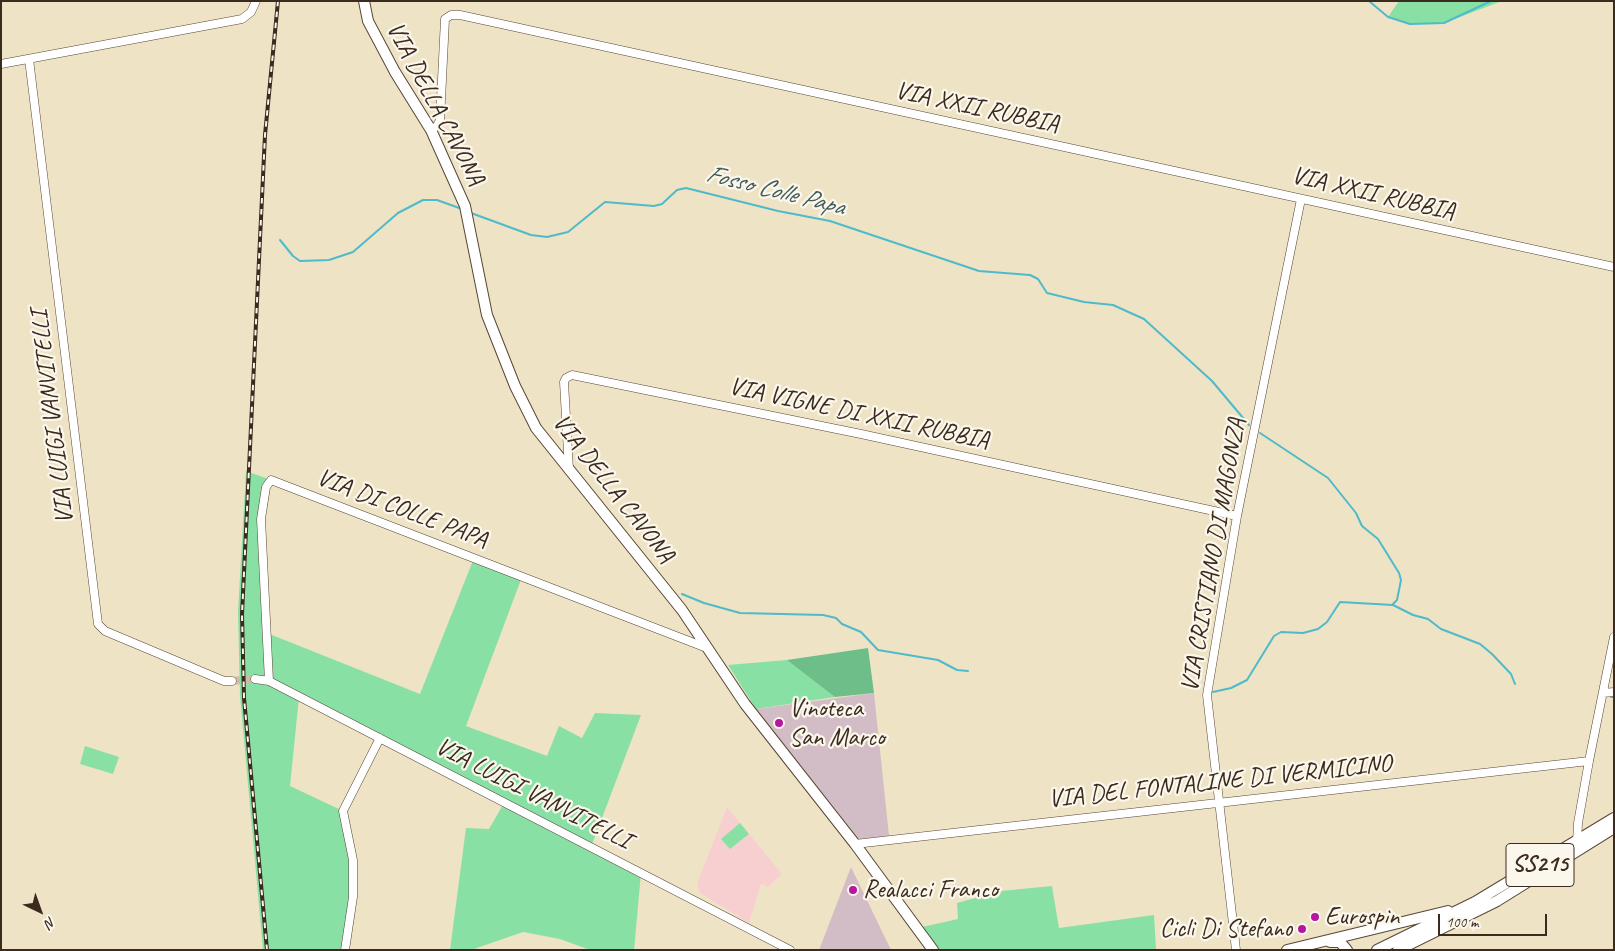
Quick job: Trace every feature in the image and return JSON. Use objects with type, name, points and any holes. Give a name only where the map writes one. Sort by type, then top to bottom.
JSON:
[{"type":"main road","name":"VIA DELLA CAVONA","points":[[364,1],[368,21],[383,52],[431,130],[466,210],[487,315],[515,386],[536,428],[569,472],[682,610],[745,704],[855,844],[934,950]]},
{"type":"main road","name":"SS215","points":[[1378,950],[1463,908],[1611,827]]},
{"type":"main road","name":"SS215","points":[[1398,950],[1497,901],[1578,846]]},
{"type":"main road","points":[[1287,950],[1463,908]]},
{"type":"main road","points":[[1321,942],[1340,942],[1347,950]]},
{"type":"street","points":[[1,64],[242,18],[251,12],[256,1]]},
{"type":"street","name":"VIA XXII RUBBIA","points":[[431,130],[437,126],[440,120],[445,19],[450,15],[460,15],[1614,268]]},
{"type":"street","name":"VIA LUIGI VANVITELLI","points":[[29,58],[98,624],[105,632],[224,681],[232,680]]},
{"type":"street","name":"VIA CRISTIANO DI MAGONZA","points":[[1236,950],[1207,695],[1237,516],[1301,199]]},
{"type":"street","name":"VIA VIGNE DI XXII RUBBIA","points":[[569,472],[564,382],[566,378],[572,375],[861,434],[1237,516]]},
{"type":"street","name":"VIA DI COLLE PAPA","points":[[269,681],[261,519],[266,487],[271,480],[708,648]]},
{"type":"street","points":[[1578,846],[1589,761],[1614,636]]},
{"type":"street","name":"VIA LUIGI VANVITELLI","points":[[255,679],[269,681],[790,950]]},
{"type":"street","points":[[1603,693],[1614,692]]},
{"type":"street","points":[[345,950],[353,897],[353,860],[343,811],[380,738]]},
{"type":"street","name":"VIA DEL FONTALINE DI VERMICINO","points":[[855,844],[1589,761]]},
{"type":"shaded area","points":[[874,693],[889,836],[859,839],[756,709]]},
{"type":"shaded area","points":[[727,807],[782,874],[768,887],[761,884],[749,923],[700,893],[697,884]]},
{"type":"shaded area","name":"Realacci Franco","points":[[851,867],[891,950],[819,950]]},
{"type":"green space","points":[[1399,1],[1502,1],[1444,23],[1410,24],[1388,17]]},
{"type":"green space","points":[[246,471],[271,480],[261,519],[267,633],[420,694],[474,558],[522,577],[466,726],[547,756],[559,726],[582,738],[595,713],[641,715],[591,847],[641,873],[634,950],[590,950],[560,939],[523,932],[471,950],[450,950],[466,828],[489,829],[504,803],[299,697],[290,786],[343,811],[353,860],[345,950],[263,950],[240,696],[238,612]]},
{"type":"green space","points":[[868,648],[874,693],[835,697],[787,660]]},
{"type":"green space","points":[[787,660],[813,678],[835,697],[756,709],[728,665]]},
{"type":"green space","points":[[85,746],[119,757],[113,774],[80,764]]},
{"type":"green space","points":[[740,823],[749,834],[730,849],[721,839]]},
{"type":"green space","points":[[1052,886],[1059,928],[1154,915],[1156,950],[940,950],[922,927],[958,919],[957,903],[1001,891]]},
{"type":"waterway","points":[[1369,1],[1388,17],[1410,24],[1444,23],[1491,1]]},
{"type":"waterway","name":"Fosso Colle Papa","points":[[471,213],[531,235],[547,237],[568,232],[605,202],[654,206],[662,204],[677,190],[686,188],[778,211],[830,221],[979,271],[1030,275],[1038,279],[1047,293],[1084,302],[1113,305],[1144,319],[1212,381],[1249,425]]},
{"type":"waterway","name":"Fosso Colle Papa","points":[[280,240],[293,256],[300,261],[329,260],[353,252],[398,213],[423,200],[437,200],[462,209]]},
{"type":"waterway","name":"Fosso Colle Papa","points":[[1260,433],[1328,478],[1356,513],[1362,526],[1378,539],[1399,573],[1401,580],[1397,600],[1393,604]]},
{"type":"waterway","points":[[682,594],[704,603],[740,613],[823,615],[836,618],[842,624],[861,632],[878,650],[938,660],[957,670],[968,671]]},
{"type":"waterway","points":[[1213,692],[1231,688],[1247,680],[1274,636],[1281,632],[1303,633],[1318,629],[1327,622],[1340,602],[1393,605],[1413,615],[1428,619],[1441,629],[1480,644],[1511,674],[1515,684]]},
{"type":"tunnel","points":[[232,681],[255,679]]},
{"type":"railway","points":[[267,950],[244,698],[242,614],[265,135],[278,1]]},
{"type":"place","name":"Vinoteca San Marco","points":[[779,723]]},
{"type":"place","name":"Realacci Franco","points":[[853,890]]},
{"type":"place","name":"Eurospin","points":[[1315,917]]},
{"type":"place","name":"Cicli Di Stefano","points":[[1302,929]]}]
